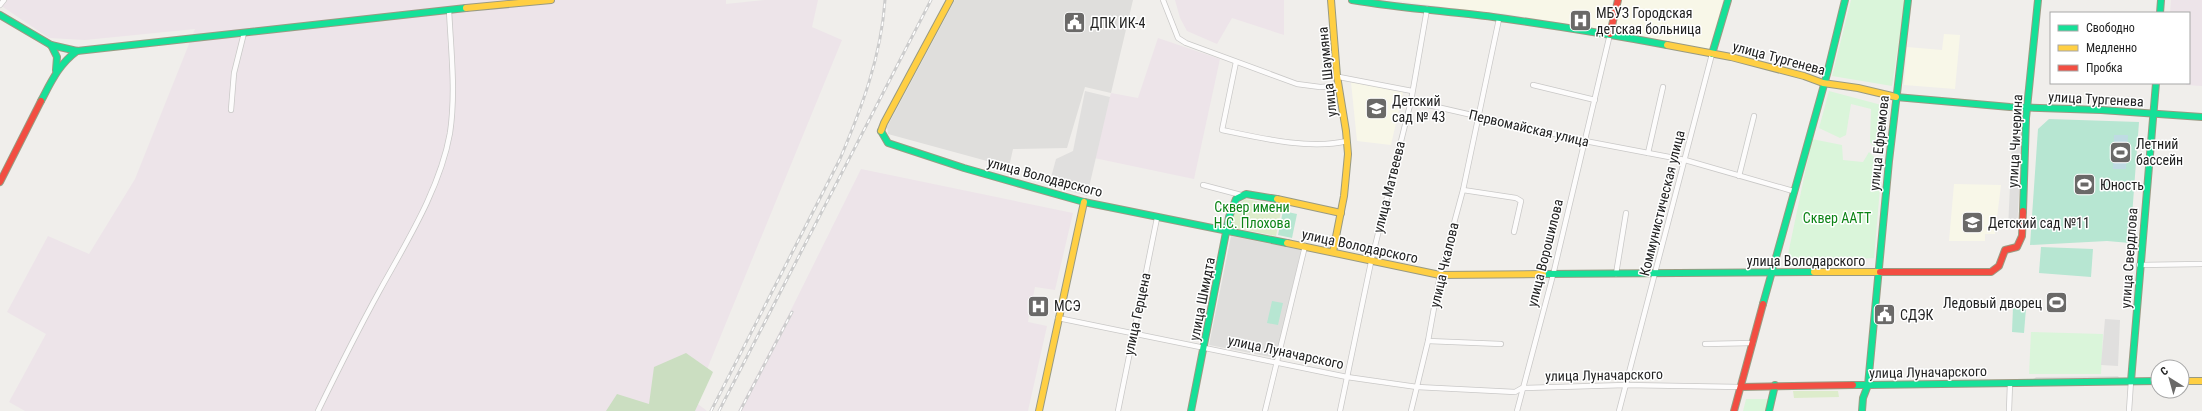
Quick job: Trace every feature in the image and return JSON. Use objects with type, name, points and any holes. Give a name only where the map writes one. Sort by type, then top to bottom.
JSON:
[{"type":"main road","points":[[0,15],[51,45],[77,51],[244,33],[322,22],[551,0]]},
{"type":"main road","name":"улица Володарского","points":[[950,0],[882,128],[884,140],[896,146],[1084,202],[1157,218],[1227,230],[1333,252],[1371,262],[1440,275],[1991,272],[1997,270]]},
{"type":"main road","name":"улица Шаумяна","points":[[1331,0],[1334,11],[1333,24],[1338,86],[1347,141],[1345,188],[1333,252]]},
{"type":"main road","name":"улица Тургенева","points":[[1352,0],[1391,7],[1427,9],[1610,34],[1712,54],[1804,76],[1824,83],[1858,88],[1896,97],[2028,108],[2202,117]]},
{"type":"main road","name":"улица Ворошилова","points":[[1610,34],[1618,0]]},
{"type":"main road","name":"Коммунистическая улица","points":[[1712,54],[1728,0]]},
{"type":"main road","points":[[1734,411],[1793,191],[1824,83],[1845,0]]},
{"type":"main road","name":"улица Ефремова","points":[[1862,411],[1863,398],[1868,385],[1896,97],[1908,0]]},
{"type":"main road","name":"улица Чичерина","points":[[1997,270],[2005,250],[2017,247],[2020,243],[2028,108],[2038,0]]},
{"type":"main road","points":[[2160,12],[2161,0]]},
{"type":"main road","points":[[51,45],[57,57],[56,72]]},
{"type":"main road","points":[[0,182],[56,72],[66,58],[77,51]]},
{"type":"main road","name":"улица Свердлова","points":[[2131,381],[2139,265],[2156,84]]},
{"type":"main road","name":"улица Володарского","points":[[1240,195],[1257,195],[1341,213]]},
{"type":"main road","name":"улица Шмидта","points":[[1191,411],[1232,206],[1240,195]]},
{"type":"main road","points":[[1039,411],[1084,202]]},
{"type":"main road","name":"улица Луначарского","points":[[1741,387],[1775,385],[2150,381]]},
{"type":"main road","points":[[2190,381],[2202,381]]},
{"type":"main road","points":[[1769,411],[1775,385]]},
{"type":"street","points":[[0,5],[4,0]]},
{"type":"street","points":[[1162,0],[1178,38],[1200,49],[1300,85],[1338,86]]},
{"type":"street","name":"улица Матвеева","points":[[1340,411],[1371,262],[1411,101],[1427,9]]},
{"type":"street","points":[[318,411],[348,348],[397,261],[438,175],[450,134],[454,98],[449,10]]},
{"type":"street","name":"улица Чкалова","points":[[1411,411],[1428,340],[1440,275],[1462,190],[1499,19]]},
{"type":"street","points":[[230,110],[234,73],[244,33]]},
{"type":"street","name":"улица Ворошилова","points":[[1517,411],[1553,275],[1610,34]]},
{"type":"street","name":"Коммунистическая улица","points":[[1619,411],[1656,274],[1712,54]]},
{"type":"street","points":[[1236,62],[1222,130],[1292,143],[1338,144],[1347,141]]},
{"type":"street","points":[[1339,77],[1412,91]]},
{"type":"street","points":[[1533,85],[1595,100]]},
{"type":"street","points":[[1648,153],[1663,87]]},
{"type":"street","name":"Первомайская улица","points":[[1411,101],[1585,141],[1684,160],[1793,191]]},
{"type":"street","points":[[1739,176],[1754,116]]},
{"type":"street","name":"улица Володарского","points":[[1203,185],[1240,195]]},
{"type":"street","points":[[1462,190],[1516,198],[1521,201],[1514,232]]},
{"type":"street","points":[[1616,274],[1626,213]]},
{"type":"street","name":"улица Герцена","points":[[1118,411],[1157,218]]},
{"type":"street","points":[[1265,411],[1305,246]]},
{"type":"street","points":[[2139,265],[2202,264]]},
{"type":"street","name":"улица Луначарского","points":[[1058,318],[1276,361],[1347,377],[1417,387],[1515,392],[1522,388],[1626,386],[1741,387]]},
{"type":"street","points":[[1428,340],[1501,344]]},
{"type":"street","points":[[1705,344],[1753,343]]},
{"type":"street","name":"улица Свердлова","points":[[2129,411],[2131,381]]},
{"type":"street","points":[[2009,411],[2010,383]]},
{"type":"shaded area","points":[[0,0],[726,0],[726,4],[765,0],[818,0],[812,27],[842,40],[694,401],[707,411],[25,411],[9,402],[46,334],[7,312],[48,236],[89,254],[135,179],[195,29],[85,40],[49,38],[0,5]]},
{"type":"shaded area","points":[[955,0],[1133,0],[1111,93],[1085,87],[1067,148],[1013,149],[1009,167],[888,134],[887,127]]},
{"type":"shaded area","points":[[1175,0],[1284,0],[1284,35],[1232,18],[1217,44],[1187,31],[1180,18]]},
{"type":"shaded area","name":"МБУЗ Городская детская больница","points":[[1393,0],[1613,0],[1607,30],[1501,13],[1474,11]]},
{"type":"shaded area","points":[[1620,0],[1723,0],[1711,50],[1613,30]]},
{"type":"shaded area","points":[[2171,0],[2202,0],[2202,86],[2186,85],[2190,84],[2190,12],[2170,12]]},
{"type":"shaded area","points":[[1944,34],[1960,35],[1955,89],[1904,85],[1907,47],[1942,50]]},
{"type":"shaded area","points":[[1158,38],[1220,59],[1194,179],[1094,158],[1111,93],[1138,98]]},
{"type":"shaded area","name":"Детский сад № 43","points":[[1351,82],[1403,92],[1391,145],[1357,141]]},
{"type":"shaded area","points":[[1085,91],[1110,97],[1087,196],[1049,185],[1056,159],[1073,151]]},
{"type":"shaded area","points":[[2013,120],[2023,122],[2017,229],[2008,229]]},
{"type":"shaded area","points":[[861,169],[1073,213],[1055,290],[1035,287],[1028,322],[1047,326],[1028,411],[738,411],[792,308]]},
{"type":"shaded area","name":"Детский сад №11","points":[[1954,184],[2001,185],[1995,234],[1985,234],[1985,241],[1949,241]]},
{"type":"shaded area","points":[[1231,236],[1301,250],[1276,358],[1209,345]]},
{"type":"shaded area","points":[[2105,319],[2120,320],[2118,366],[2101,365]]},
{"type":"shaded area","points":[[2118,376],[2120,379],[2033,380],[2036,377]]},
{"type":"green space","points":[[1851,0],[1905,0],[1892,86],[1832,76]]},
{"type":"green space","points":[[1829,91],[1889,107],[1884,149],[1877,150],[1870,142],[1871,109],[1851,104],[1846,135],[1840,138],[1819,128]]},
{"type":"green space","name":"Юность","points":[[2049,119],[2139,122],[2130,243],[2107,241],[2030,245],[2038,129]]},
{"type":"green space","name":"Сквер ААТТ","points":[[1812,139],[1842,145],[1843,160],[1863,162],[1869,152],[1882,165],[1874,258],[1786,264]]},
{"type":"green space","name":"Сквер имени Н.С. Плохова","points":[[1245,199],[1282,206],[1276,236],[1231,227],[1234,209]]},
{"type":"green space","points":[[1283,211],[1297,214],[1292,238],[1278,235]]},
{"type":"green space","points":[[2041,247],[2093,249],[2091,277],[2039,273]]},
{"type":"green space","points":[[1272,301],[1283,303],[1278,325],[1267,323]]},
{"type":"green space","points":[[2013,307],[2026,308],[2024,333],[2012,332]]},
{"type":"green space","points":[[2031,332],[2103,334],[2101,374],[2029,374]]},
{"type":"green space","points":[[686,353],[713,372],[695,411],[606,411],[617,394],[649,404],[654,367]]},
{"type":"green space","points":[[1793,391],[1838,391],[1839,397],[1794,398]]},
{"type":"green space","points":[[1746,399],[1769,399],[1766,411],[1743,411]]},
{"type":"water","name":"Летний бассейн","points":[[2114,135],[2128,135],[2126,169],[2113,169]]},
{"type":"railway","points":[[711,411],[840,159],[863,101],[875,62],[883,21],[885,0]]},
{"type":"railway","points":[[719,411],[931,0]]},
{"type":"railway","points":[[740,411],[792,312]]},
{"type":"traffic: fast","points":[[1352,0],[1515,20],[1602,33],[1667,45]]},
{"type":"traffic: fast","points":[[1712,54],[1728,0]]},
{"type":"traffic: fast","points":[[1763,304],[1827,74],[1845,0]]},
{"type":"traffic: fast","points":[[1853,385],[1868,385],[1889,161],[1908,0]]},
{"type":"traffic: fast","points":[[2023,211],[2026,118],[2038,0]]},
{"type":"traffic: fast","points":[[2160,12],[2161,0]]},
{"type":"traffic: fast","points":[[51,45],[77,51],[466,8]]},
{"type":"traffic: fast","points":[[0,15],[51,45],[57,57],[56,70]]},
{"type":"traffic: fast","points":[[41,101],[60,68],[77,51]]},
{"type":"traffic: fast","points":[[2131,381],[2156,84]]},
{"type":"traffic: fast","points":[[1896,97],[2010,107],[2101,110],[2202,117]]},
{"type":"traffic: fast","points":[[881,131],[888,143],[964,168],[1084,202],[1287,243]]},
{"type":"traffic: fast","points":[[1191,411],[1229,217],[1236,199],[1246,194],[1277,199]]},
{"type":"traffic: fast","points":[[1543,274],[1814,272]]},
{"type":"traffic: fast","points":[[1862,411],[1863,398],[1868,385],[2150,381]]},
{"type":"traffic: fast","points":[[1769,411],[1775,385]]},
{"type":"traffic: slow","points":[[466,8],[551,0]]},
{"type":"traffic: slow","points":[[881,131],[950,0]]},
{"type":"traffic: slow","points":[[1331,0],[1337,76],[1346,131],[1348,154],[1344,196],[1333,252]]},
{"type":"traffic: slow","points":[[1667,45],[1731,57],[1804,76],[1823,83],[1858,88],[1896,97]]},
{"type":"traffic: slow","points":[[1277,199],[1341,213]]},
{"type":"traffic: slow","points":[[1039,411],[1084,202]]},
{"type":"traffic: slow","points":[[1287,243],[1440,275],[1543,274]]},
{"type":"traffic: slow","points":[[1814,272],[1880,272]]},
{"type":"traffic: slow","points":[[2190,381],[2202,381]]},
{"type":"traffic: jam","points":[[1610,34],[1618,0]]},
{"type":"traffic: jam","points":[[0,182],[41,101]]},
{"type":"traffic: jam","points":[[1880,272],[1991,272],[1999,266],[2005,250],[2017,247],[2022,236],[2023,211]]},
{"type":"traffic: jam","points":[[1734,411],[1763,304]]},
{"type":"traffic: jam","points":[[1741,387],[1853,385]]},
{"type":"place","name":"МБУЗ Городская детская больница","points":[[1581,21]]},
{"type":"place","name":"ДПК ИК-4","points":[[1074,23]]},
{"type":"place","name":"Детский сад № 43","points":[[1377,109]]},
{"type":"place","name":"Летний бассейн","points":[[2120,152]]},
{"type":"place","name":"Юность","points":[[2084,185]]},
{"type":"place","name":"Детский сад №11","points":[[1973,223]]},
{"type":"place","name":"Ледовый дворец","points":[[2057,303]]},
{"type":"place","name":"МСЭ","points":[[1038,306]]},
{"type":"place","name":"СДЭК","points":[[1885,315]]}]
